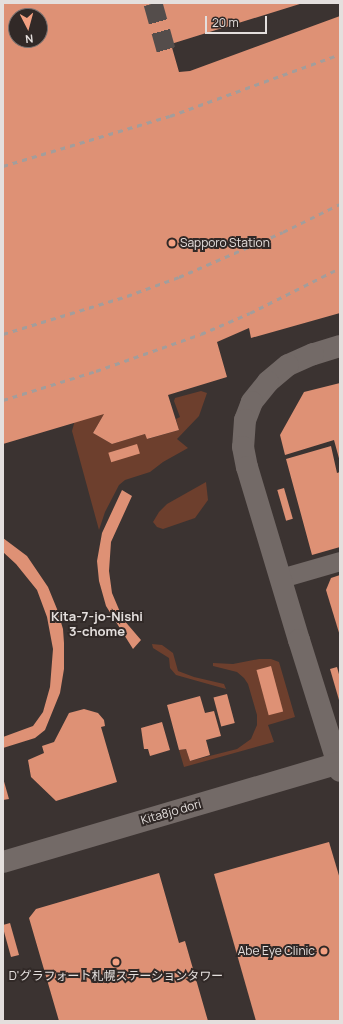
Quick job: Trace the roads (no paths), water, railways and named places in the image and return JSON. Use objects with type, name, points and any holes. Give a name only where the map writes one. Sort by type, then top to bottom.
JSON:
[{"type":"street","points":[[339,766],[247,467],[243,447],[246,420],[252,402],[264,387],[288,365],[313,354],[340,346]]},
{"type":"street","points":[[281,578],[340,561]]},
{"type":"street","name":"Kita8jo dori","points":[[3,862],[339,766]]},
{"type":"tunnel","points":[[153,3],[167,53]]},
{"type":"railway","points":[[3,166],[170,116],[340,54]]},
{"type":"railway","points":[[3,334],[127,296],[179,277],[283,232],[340,204]]},
{"type":"railway","points":[[3,400],[96,371],[201,334],[250,313],[340,268]]},
{"type":"place","name":"Sapporo Station","points":[[172,243]]},
{"type":"place","name":"Abe Eye Clinic","points":[[324,951]]},
{"type":"place","name":"D'グラフォート札幌ステーションタワー","points":[[116,962]]},
{"type":"district","name":"Kita-7-jo-Nishi 3-chome","points":[[97,624]]}]
